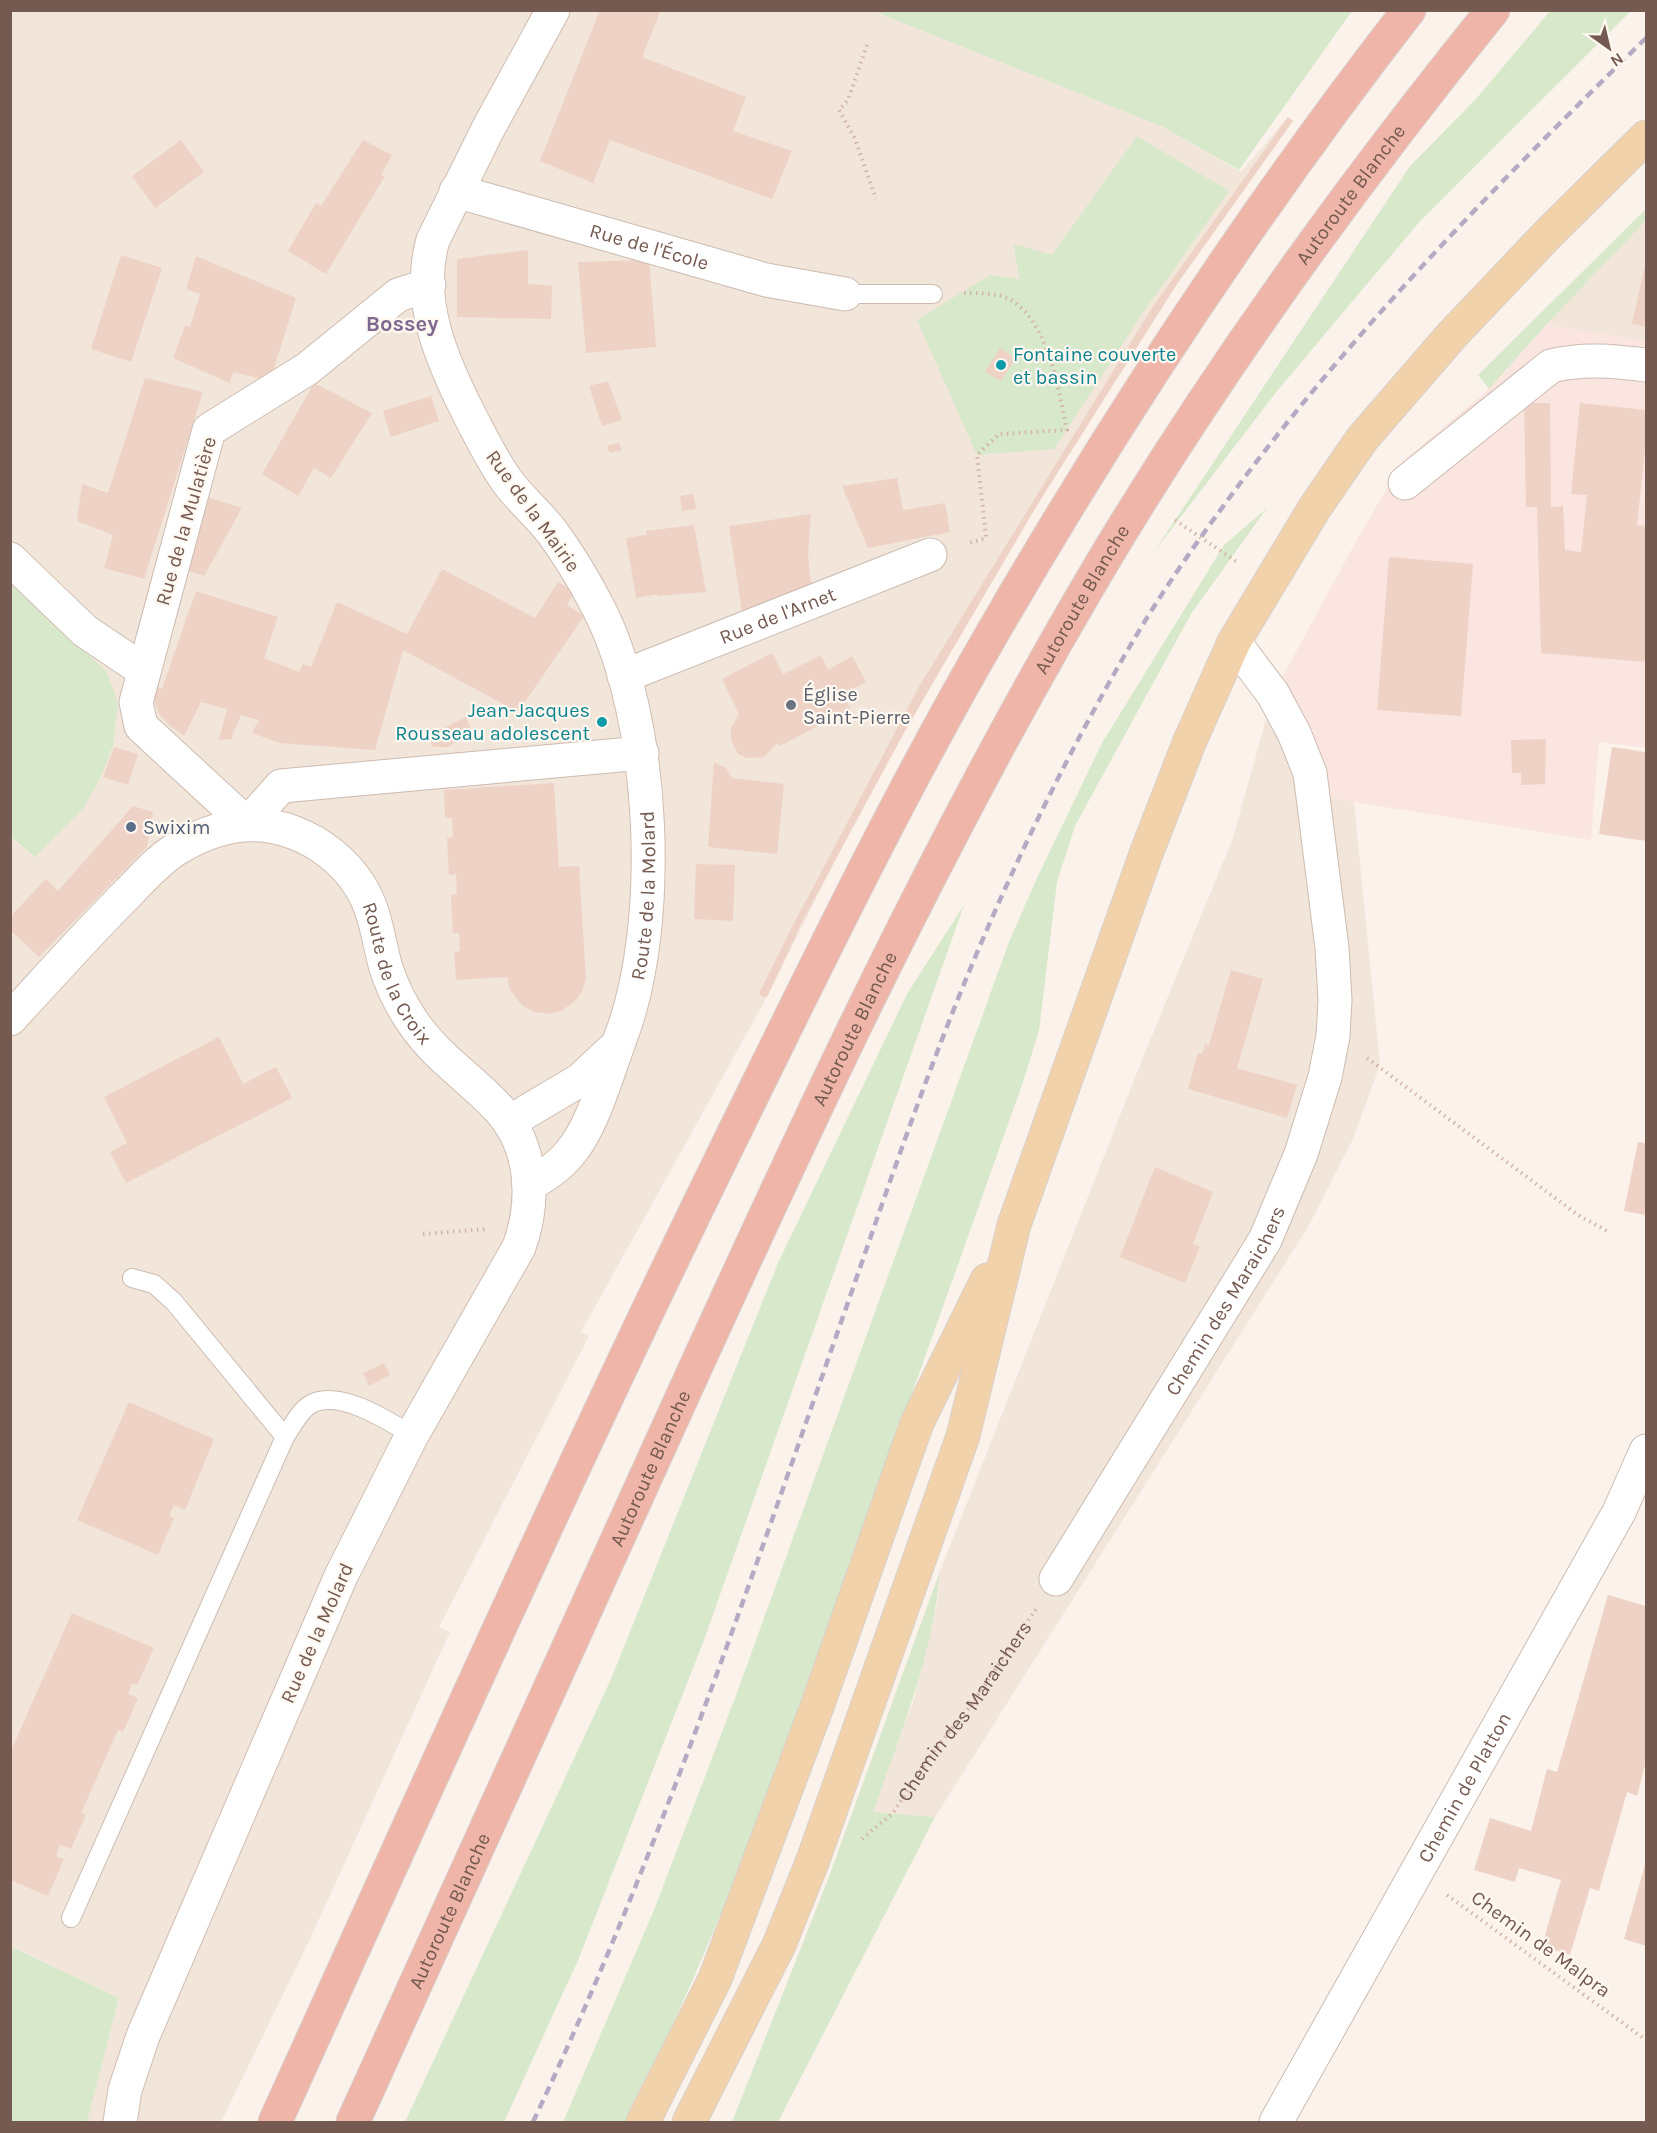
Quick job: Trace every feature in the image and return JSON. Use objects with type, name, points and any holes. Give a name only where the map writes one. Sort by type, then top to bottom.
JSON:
[{"type":"highway","points":[[275,2122],[654,1296],[898,804],[991,635],[1093,464],[1163,354],[1258,217],[1409,10]]},
{"type":"highway","name":"Autoroute Blanche","points":[[353,2122],[838,1056],[1015,714],[1110,551],[1188,426],[1283,284],[1365,171],[1493,10]]},
{"type":"main road","points":[[689,2122],[779,1945],[813,1860],[963,1436],[1014,1224],[1146,854],[1189,743],[1234,642],[1268,582],[1362,439],[1452,335],[1549,233],[1647,137]]},
{"type":"main road","points":[[643,2122],[715,1978],[818,1704],[917,1423],[1014,1224]]},
{"type":"street","name":"Rue de la Mairie","points":[[553,10],[456,190],[433,240],[428,257],[431,324],[445,367],[507,481],[552,532],[583,580],[612,636],[636,716],[642,753]]},
{"type":"street","name":"Rue de l'École","points":[[456,190],[766,280],[845,294]]},
{"type":"street","name":"Rue de la Mulatière","points":[[247,824],[141,726],[136,702],[208,430],[307,369],[398,295],[429,285]]},
{"type":"street","points":[[1405,483],[1551,366],[1601,359],[1647,365]]},
{"type":"street","name":"Rue de l'Arnet","points":[[624,676],[930,555]]},
{"type":"street","points":[[10,559],[85,631],[143,670]]},
{"type":"street","name":"Chemin des Maraichers","points":[[1056,1579],[1265,1240],[1302,1154],[1333,1036],[1335,1000],[1332,948],[1310,773],[1294,733],[1273,694],[1234,642]]},
{"type":"street","points":[[247,824],[281,786],[642,753]]},
{"type":"street","name":"Route de la Molard","points":[[527,1171],[554,1169],[577,1144],[622,1036],[635,988],[648,888],[642,753]]},
{"type":"street","name":"Route de la Croix","points":[[10,1019],[99,921],[176,849],[220,829],[247,824],[279,827],[309,838],[346,867],[372,908],[386,969],[405,1012],[442,1059],[484,1094],[510,1122],[527,1171]]},
{"type":"street","name":"Route de la Molard","points":[[510,1122],[580,1080],[609,1055],[622,1036]]},
{"type":"street","name":"Rue de la Molard","points":[[120,2122],[125,2090],[166,1980],[341,1576],[412,1435],[519,1247],[529,1214],[527,1171]]},
{"type":"street","name":"Chemin de Platton","points":[[1276,2122],[1619,1512],[1647,1451]]},
{"type":"lane","points":[[845,294],[933,294]]},
{"type":"lane","points":[[132,1278],[154,1284],[168,1295],[285,1437]]},
{"type":"lane","points":[[70,1918],[285,1437],[301,1413],[312,1404],[335,1401],[352,1404],[412,1435]]},
{"type":"path","points":[[867,45],[848,100],[838,110],[855,139],[876,199]]},
{"type":"path","points":[[930,555],[986,538],[977,455],[999,434],[1067,430],[1052,364],[1033,323],[1016,303],[988,293],[933,294]]},
{"type":"path","points":[[1175,520],[1268,582]]},
{"type":"path","points":[[1333,1036],[1380,1065],[1578,1215],[1607,1231]]},
{"type":"path","name":"Chemin des Maraichers","points":[[813,1860],[836,1854],[855,1844],[893,1813],[932,1753],[972,1704],[1056,1579]]},
{"type":"path","name":"Chemin de Malpra","points":[[1418,1873],[1647,2040]]},
{"type":"shaded area","points":[[11,11],[873,11],[1163,127],[1241,172],[1288,117],[1293,121],[1177,284],[1069,452],[937,675],[858,815],[767,997],[581,1332],[589,1336],[439,1627],[450,1632],[309,1941],[221,2122],[87,2122],[119,1998],[11,1946],[10,837],[35,857],[20,593],[11,584]]},
{"type":"shaded area","points":[[1646,220],[1646,341],[1546,325],[1626,239]]},
{"type":"shaded area","points":[[1546,325],[1646,341],[1646,748],[1599,742],[1591,840],[1354,802],[1314,793],[1273,694],[1359,536],[1403,461],[1489,389]]},
{"type":"shaded area","points":[[1273,694],[1314,793],[1354,802],[1380,1065],[1353,1139],[1308,1227],[935,1817],[872,1812],[914,1699],[937,1604],[940,1571],[1142,1060],[1233,838]]},
{"type":"green space","points":[[1352,10],[1239,170],[1163,127],[873,11]]},
{"type":"green space","points":[[1550,11],[1631,11],[1421,220],[1277,391],[1154,552],[1410,166],[1476,99]]},
{"type":"green space","points":[[1137,136],[1229,191],[1140,317],[1054,449],[977,455],[917,320],[990,275],[1020,279],[1013,244],[1052,255]]},
{"type":"green space","points":[[1646,209],[1646,220],[1489,389],[1478,375]]},
{"type":"green space","points":[[1267,508],[1191,614],[1075,826],[1057,882],[1039,1031],[1023,1082],[765,1802],[686,1996],[625,2122],[563,2122],[654,1910],[735,1698],[1009,942],[1102,743],[1224,545]]},
{"type":"green space","points":[[10,584],[106,671],[118,703],[113,745],[100,778],[84,807],[35,857],[11,837]]},
{"type":"green space","points":[[964,905],[704,1640],[579,1958],[504,2122],[405,2122],[611,1679],[778,1263],[907,994]]},
{"type":"green space","points":[[940,1571],[931,1633],[923,1663],[905,1723],[873,1812],[935,1817],[778,2122],[732,2122],[827,1882]]},
{"type":"green space","points":[[10,1946],[119,1998],[87,2122],[11,2122]]},
{"type":"building","points":[[600,10],[661,10],[642,57],[746,97],[733,131],[792,151],[772,199],[610,140],[593,183],[540,161]]},
{"type":"building","points":[[1288,117],[1293,121],[1177,284],[1034,510],[906,729],[803,920],[767,997],[763,997],[759,994],[790,931],[920,685],[1152,308]]},
{"type":"building","points":[[181,140],[204,172],[155,208],[132,176]]},
{"type":"building","points":[[363,140],[392,155],[381,175],[385,176],[326,274],[288,251],[316,203],[321,206]]},
{"type":"building","points":[[528,250],[528,284],[552,286],[551,319],[457,317],[457,259]]},
{"type":"building","points":[[121,255],[162,268],[131,362],[91,349]]},
{"type":"building","points":[[196,256],[296,298],[270,381],[233,372],[230,383],[173,358],[185,326],[190,327],[200,294],[186,289]]},
{"type":"building","points":[[649,260],[656,347],[586,353],[578,262]]},
{"type":"building","points":[[1646,260],[1646,327],[1632,324]]},
{"type":"building","name":"Fontaine couverte et bassin","points":[[1000,348],[1016,358],[1001,381],[985,372]]},
{"type":"building","points":[[145,378],[203,392],[144,579],[104,568],[113,535],[77,521],[82,484],[108,493]]},
{"type":"building","points":[[608,381],[622,420],[602,426],[589,386]]},
{"type":"building","points":[[314,383],[372,413],[331,478],[314,468],[298,496],[262,474]]},
{"type":"building","points":[[431,396],[439,421],[391,437],[383,411]]},
{"type":"building","points":[[1524,403],[1550,403],[1551,507],[1563,506],[1565,550],[1581,552],[1587,495],[1571,494],[1580,403],[1646,410],[1646,442],[1637,525],[1646,526],[1646,662],[1541,653],[1537,507],[1526,507]]},
{"type":"building","points":[[619,443],[622,450],[610,453],[607,446]]},
{"type":"building","points":[[897,478],[903,510],[945,503],[950,532],[868,548],[842,486]]},
{"type":"building","points":[[693,494],[696,509],[682,511],[680,496]]},
{"type":"building","points":[[204,496],[242,508],[204,576],[186,570]]},
{"type":"building","points":[[811,514],[808,556],[812,591],[742,612],[729,526]]},
{"type":"building","points":[[694,525],[706,592],[657,596],[657,594],[636,598],[626,538],[646,535],[646,531]]},
{"type":"building","points":[[1389,557],[1473,564],[1461,716],[1377,710]]},
{"type":"building","points":[[442,569],[535,618],[558,582],[574,592],[567,605],[584,616],[518,712],[403,650],[375,750],[280,743],[252,733],[259,720],[241,715],[231,739],[219,740],[227,709],[201,702],[184,736],[159,714],[154,700],[155,686],[162,689],[196,591],[278,617],[264,658],[299,672],[303,664],[311,667],[337,602],[407,634]]},
{"type":"building","name":"Église Saint-Pierre","points":[[772,653],[783,674],[821,655],[828,670],[852,656],[866,682],[842,695],[851,709],[780,746],[777,743],[764,757],[747,758],[738,754],[731,740],[731,728],[739,714],[722,679]]},
{"type":"building","points":[[466,717],[472,732],[448,747],[433,747],[428,736]]},
{"type":"building","points":[[1546,739],[1545,784],[1521,785],[1521,773],[1512,773],[1511,740]]},
{"type":"building","points":[[114,747],[138,754],[128,785],[103,777]]},
{"type":"building","points":[[1612,747],[1646,752],[1646,841],[1599,834]]},
{"type":"building","points":[[714,762],[726,768],[732,778],[784,784],[777,854],[708,847]]},
{"type":"building","points":[[554,783],[559,867],[579,866],[586,978],[582,992],[574,1002],[561,1011],[548,1014],[534,1012],[522,1005],[510,990],[507,977],[456,980],[454,952],[460,951],[459,933],[453,933],[451,895],[457,894],[456,874],[449,875],[447,838],[453,837],[452,818],[445,818],[444,790]]},
{"type":"building","points":[[133,806],[153,812],[147,847],[39,957],[10,930],[10,917],[46,879],[58,891]]},
{"type":"building","points":[[696,864],[735,865],[733,921],[694,919]]},
{"type":"building","points":[[1231,970],[1263,979],[1237,1068],[1297,1085],[1287,1118],[1188,1089],[1198,1053],[1202,1054],[1205,1044],[1209,1045]]},
{"type":"building","points":[[219,1037],[243,1084],[276,1067],[292,1098],[126,1183],[110,1152],[127,1143],[104,1097]]},
{"type":"building","points":[[1638,1142],[1646,1143],[1646,1215],[1624,1211]]},
{"type":"building","points":[[1155,1167],[1213,1192],[1193,1244],[1200,1247],[1185,1283],[1120,1257]]},
{"type":"building","points":[[384,1363],[390,1375],[369,1386],[363,1373]]},
{"type":"building","points":[[129,1402],[214,1439],[185,1510],[174,1505],[169,1516],[174,1518],[158,1555],[77,1520]]},
{"type":"building","points":[[1608,1595],[1646,1606],[1646,1762],[1637,1796],[1627,1792],[1599,1891],[1590,1888],[1570,1955],[1542,1946],[1561,1880],[1519,1868],[1515,1882],[1474,1870],[1490,1818],[1531,1831],[1547,1769],[1557,1772]]},
{"type":"building","points":[[72,1613],[154,1648],[137,1685],[132,1683],[128,1694],[138,1698],[123,1732],[118,1730],[81,1813],[86,1815],[71,1849],[60,1845],[56,1856],[64,1859],[48,1896],[10,1880],[10,1753]]},
{"type":"building","points":[[1646,1861],[1646,1946],[1624,1939]]},
{"type":"railway","points":[[533,2122],[617,1932],[693,1739],[899,1156],[961,990],[1005,888],[1053,788],[1105,689],[1166,587],[1190,552],[1274,439],[1324,378],[1427,261],[1535,148],[1646,38]]},
{"type":"place","name":"Fontaine couverte et bassin","points":[[1001,365]]},
{"type":"place","name":"Église Saint-Pierre","points":[[791,705]]},
{"type":"place","name":"Jean-Jacques Rousseau adolescent","points":[[602,722]]},
{"type":"place","name":"Swixim","points":[[131,827]]},
{"type":"district","name":"Bossey","points":[[402,324]]}]
